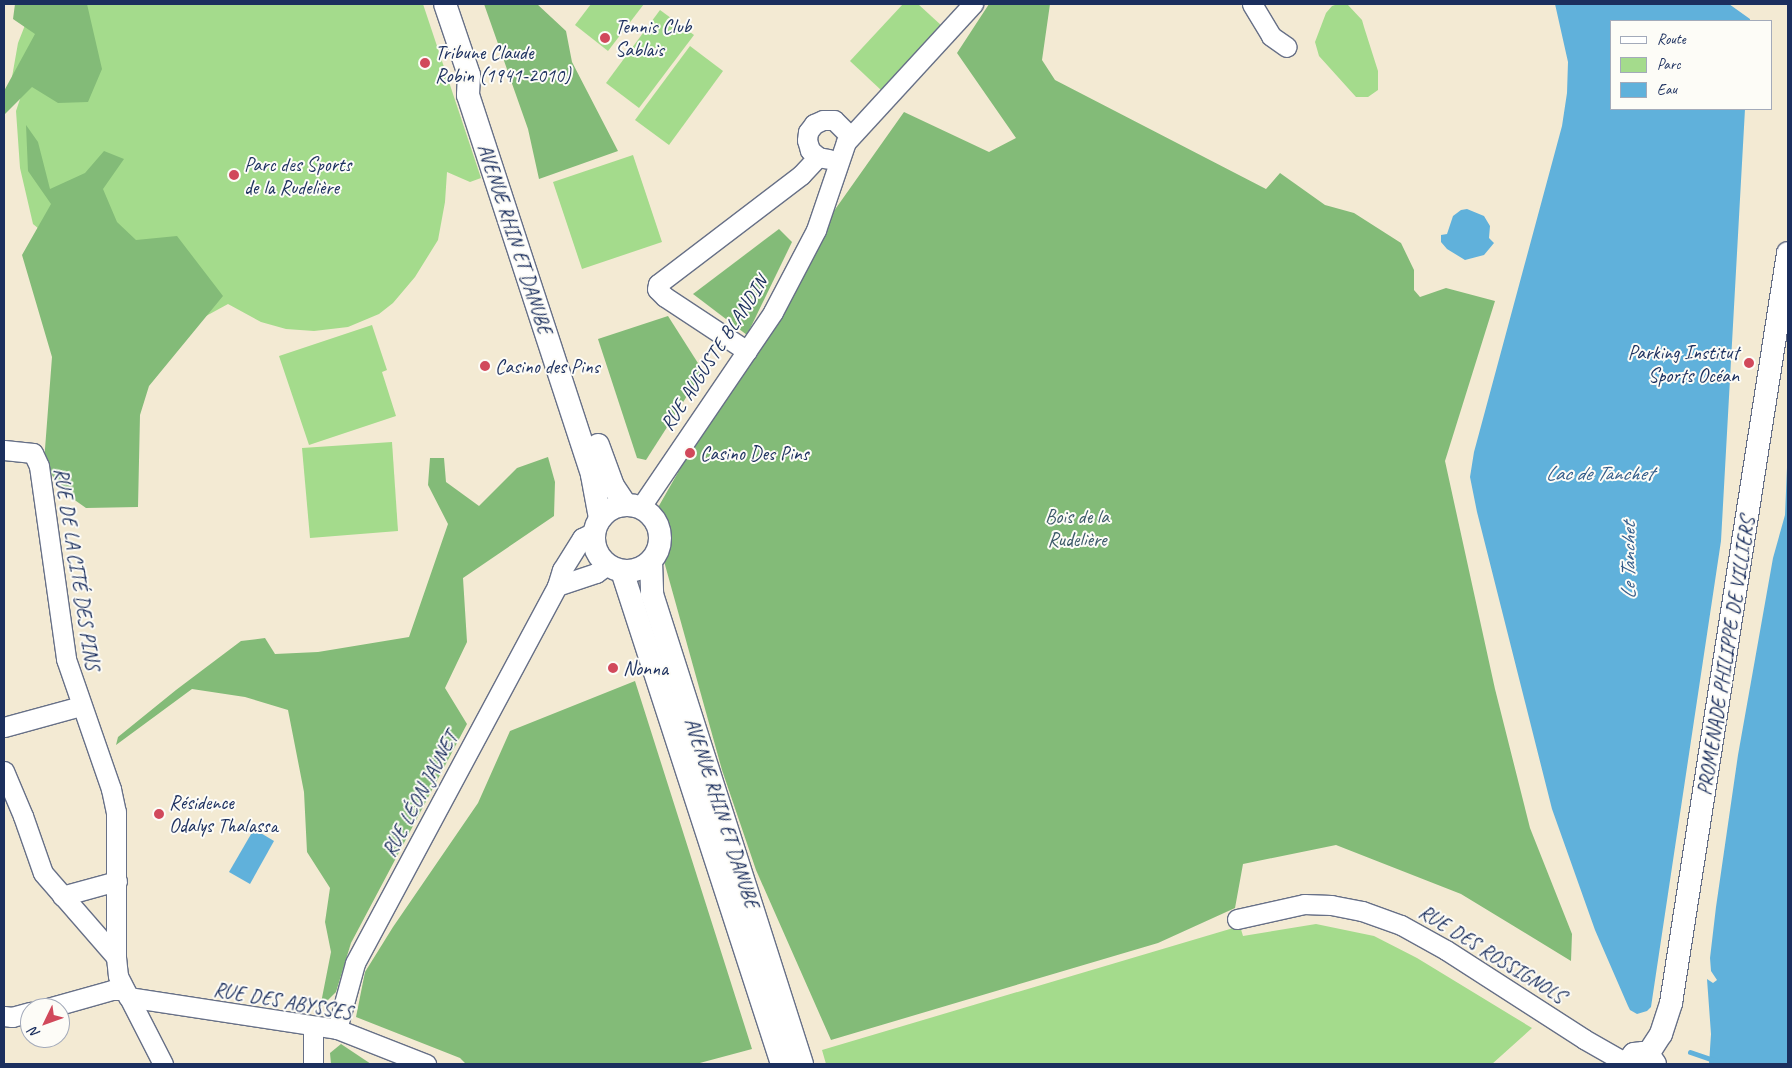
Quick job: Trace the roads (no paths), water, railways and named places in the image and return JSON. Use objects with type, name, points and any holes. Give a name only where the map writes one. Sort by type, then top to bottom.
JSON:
[{"type":"street","name":"AVENUE RHIN ET DANUBE","points":[[445,4],[469,75],[468,95],[592,475],[597,525]]},
{"type":"street","name":"RUE AUGUSTE BLANDIN","points":[[633,507],[652,488],[748,351],[772,312],[816,230],[841,156],[850,136],[974,4]]},
{"type":"street","points":[[1252,4],[1271,36],[1287,47]]},
{"type":"street","name":"AVENUE RHIN ET DANUBE","points":[[469,75],[481,89],[606,470],[613,486],[633,507]]},
{"type":"street","points":[[841,156],[827,159],[818,157],[810,150],[807,140],[808,132],[814,124],[823,120],[834,120],[850,136]]},
{"type":"street","points":[[748,351],[665,297],[657,289],[658,284],[801,174],[818,157]]},
{"type":"street","name":"PROMENADE PHILIPPE DE VILLIERS","points":[[1651,1059],[1671,1003],[1788,253]]},
{"type":"street","name":"RUE DE LA CITÉ DES PINS","points":[[4,450],[33,453],[39,466],[66,659],[111,789],[116,812],[118,880],[116,957],[118,976],[163,1064]]},
{"type":"street","points":[[556,586],[596,572],[615,568],[633,571],[651,561],[659,546],[658,529],[652,518],[633,507],[608,511],[597,525],[597,553],[615,568]]},
{"type":"street","name":"RUE LÉON JAUNET","points":[[337,1029],[355,963],[556,586],[562,570],[582,538],[597,525]]},
{"type":"street","name":"AVENUE RHIN ET DANUBE","points":[[651,561],[652,594],[787,1061]]},
{"type":"street","name":"AVENUE RHIN ET DANUBE","points":[[615,568],[787,1061]]},
{"type":"street","points":[[4,727],[81,706]]},
{"type":"street","points":[[4,771],[23,816],[39,864],[62,896],[116,957]]},
{"type":"street","points":[[62,896],[118,880]]},
{"type":"street","name":"RUE DES ROSSIGNOLS","points":[[1237,919],[1304,904],[1331,905],[1362,911],[1401,924],[1446,950],[1626,1063]]},
{"type":"street","name":"RUE DES ABYSSES","points":[[70,1002],[112,990],[313,1027],[337,1029],[426,1064]]},
{"type":"street","points":[[4,1016],[20,1014]]},
{"type":"street","points":[[313,1027],[313,1064]]},
{"type":"street","points":[[1626,1063],[1634,1054],[1651,1059]]},
{"type":"water","name":"Lac de Tanchet","points":[[1555,4],[1729,4],[1750,19],[1610,20],[1610,110],[1745,110],[1721,541],[1651,1007],[1647,1011],[1637,1014],[1630,1010],[1595,930],[1552,809],[1477,512],[1470,477],[1474,452],[1562,126],[1567,93],[1568,62]]},
{"type":"water","points":[[1467,209],[1484,216],[1490,226],[1489,238],[1494,243],[1484,255],[1465,260],[1447,249],[1441,242],[1441,235],[1447,234],[1453,216],[1461,210]]},
{"type":"water","points":[[1788,444],[1788,1064],[1709,1064],[1711,1034],[1707,979],[1713,983],[1717,980],[1711,971],[1710,958],[1716,907],[1738,755],[1773,558],[1785,515]]},
{"type":"water","points":[[254,829],[274,841],[250,884],[229,872]]},
{"type":"waterway","name":"Le Tanchet","points":[[1690,1052],[1724,1064]]},
{"type":"place","name":"Tennis Club Sablais","points":[[605,38]]},
{"type":"place","name":"Tribune Claude Robin (1941-2010)","points":[[425,63]]},
{"type":"place","name":"Parc des Sports de la Rudelière","points":[[234,175]]},
{"type":"place","name":"Parking Institut Sports Océan","points":[[1749,363]]},
{"type":"place","name":"Casino des Pins","points":[[485,366]]},
{"type":"place","name":"Casino Des Pins","points":[[690,453]]},
{"type":"place","name":"Nonna","points":[[613,668]]},
{"type":"place","name":"Résidence Odalys Thalassa","points":[[159,814]]},
{"type":"park label","name":"Bois de la Rudelière","points":[[1077,528]]}]
